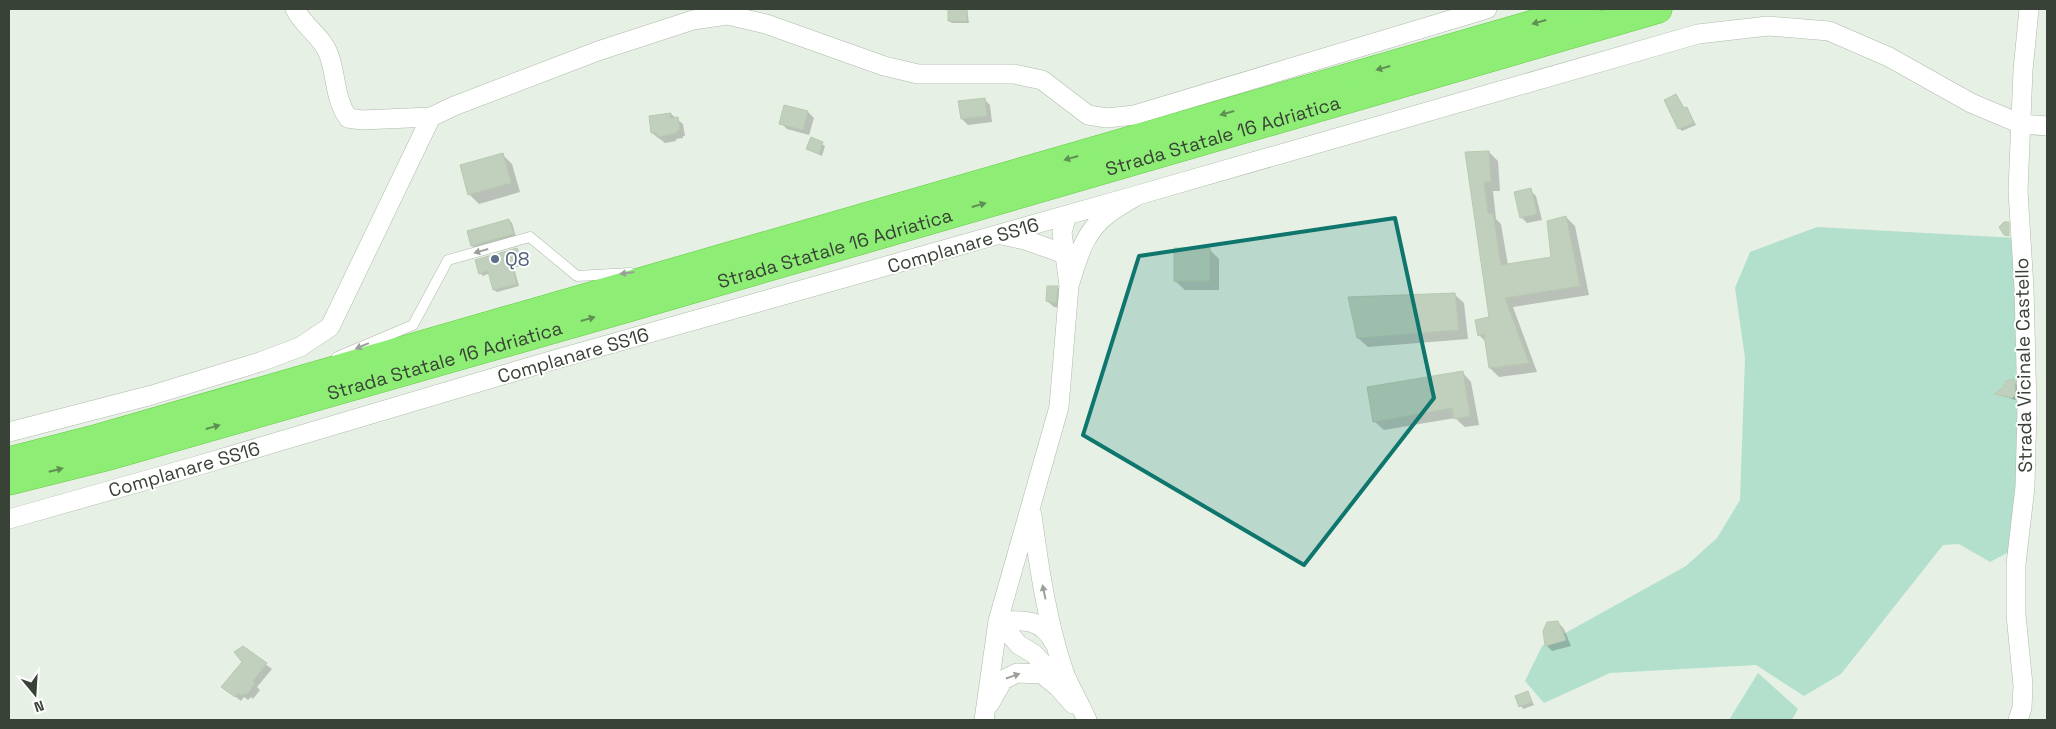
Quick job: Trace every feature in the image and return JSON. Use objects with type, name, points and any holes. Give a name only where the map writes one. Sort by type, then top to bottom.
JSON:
[{"type":"highway","name":"Strada Statale 16 Adriatica","points":[[9,461],[99,438],[1586,9]]},
{"type":"highway","name":"Strada Statale 16 Adriatica","points":[[9,482],[105,457],[520,338],[1658,9]]},
{"type":"street","points":[[295,9],[327,50],[340,106],[348,118],[362,120],[431,117],[454,106],[598,51],[693,20],[727,15],[766,24],[884,66],[918,74],[1014,74],[1042,80],[1088,115],[1106,118],[1134,115],[1488,9]]},
{"type":"street","name":"Strada Vicinale Castello","points":[[2018,720],[2022,708],[2023,685],[2016,615],[2016,564],[2025,487],[2027,408],[2024,288],[2018,191],[2023,70],[2029,9]]},
{"type":"street","name":"Complanare SS16","points":[[9,518],[193,467],[550,360],[1138,195],[1698,34],[1768,26],[1829,31],[1870,49],[1971,103],[2020,124],[2047,126]]},
{"type":"street","points":[[9,432],[152,395],[260,362],[300,347],[330,327],[431,117]]},
{"type":"street","points":[[1071,255],[1089,232],[1106,215],[1138,195]]},
{"type":"street","points":[[984,716],[998,621],[1059,407],[1071,255],[1079,234],[1067,215]]},
{"type":"street","points":[[999,234],[1025,240],[1071,255]]},
{"type":"street","points":[[1031,508],[1038,559],[1064,673],[1085,720]]},
{"type":"street","points":[[998,621],[1027,621],[1040,624],[1052,638],[1060,656]]},
{"type":"street","points":[[998,621],[1019,645],[1034,654],[1045,666],[1058,687]]},
{"type":"street","points":[[984,716],[994,693],[1003,680],[1017,673],[1042,674],[1074,704],[1085,720]]},
{"type":"lane","points":[[311,377],[329,360],[413,325],[448,260],[530,237],[577,276],[629,273],[707,254],[743,253]]},
{"type":"highlighted area","points":[[1395,218],[1434,398],[1304,565],[1083,435],[1139,256]]},
{"type":"green space","points":[[1817,227],[2017,238],[2019,462],[2011,551],[1990,562],[1959,544],[1943,545],[1841,674],[1804,696],[1756,665],[1610,673],[1544,703],[1525,681],[1542,646],[1686,566],[1717,538],[1740,500],[1745,358],[1735,288],[1750,252]]},
{"type":"green space","points":[[1758,673],[1798,709],[1792,720],[1729,720]]},
{"type":"building","points":[[948,9],[967,9],[967,21],[948,21]]},
{"type":"building","points":[[1676,94],[1684,108],[1687,107],[1694,123],[1678,129],[1664,100]]},
{"type":"building","points":[[985,98],[987,116],[961,119],[958,101]]},
{"type":"building","points":[[784,105],[808,111],[803,130],[779,124]]},
{"type":"building","points":[[671,113],[670,118],[678,117],[680,130],[677,133],[657,137],[657,133],[651,133],[649,116]]},
{"type":"building","points":[[811,137],[823,142],[819,154],[806,149]]},
{"type":"building","points":[[1489,151],[1491,182],[1484,182],[1488,213],[1493,214],[1501,265],[1551,257],[1547,221],[1566,216],[1580,286],[1505,298],[1529,363],[1489,368],[1484,334],[1478,336],[1475,320],[1489,317],[1465,152]]},
{"type":"building","points":[[503,153],[511,183],[468,195],[460,165]]},
{"type":"building","points":[[1531,188],[1537,214],[1520,218],[1514,192]]},
{"type":"building","points":[[509,219],[514,234],[471,246],[467,231]]},
{"type":"building","points":[[2004,222],[2009,222],[2009,236],[2004,235],[1999,227]]},
{"type":"building","points":[[517,248],[522,263],[512,266],[517,284],[493,290],[488,271],[479,274],[475,260]]},
{"type":"building","points":[[1174,248],[1210,248],[1210,281],[1174,281]]},
{"type":"building","points":[[1047,286],[1058,286],[1056,303],[1046,301]]},
{"type":"building","points":[[1455,293],[1459,330],[1357,338],[1348,297]]},
{"type":"building","points":[[1463,371],[1470,416],[1454,419],[1452,408],[1373,422],[1367,387]]},
{"type":"building","points":[[2013,379],[2015,381],[2015,395],[2012,398],[1994,394],[2004,387],[2006,381]]},
{"type":"building","points":[[1558,621],[1566,640],[1545,646],[1543,631],[1547,622]]},
{"type":"building","points":[[243,646],[267,663],[253,681],[255,683],[247,695],[245,693],[242,696],[238,693],[235,697],[221,687],[242,662],[234,652]]},
{"type":"building","points":[[1528,691],[1532,702],[1519,707],[1515,696]]},
{"type":"place","name":"Q8","points":[[495,259]]}]
